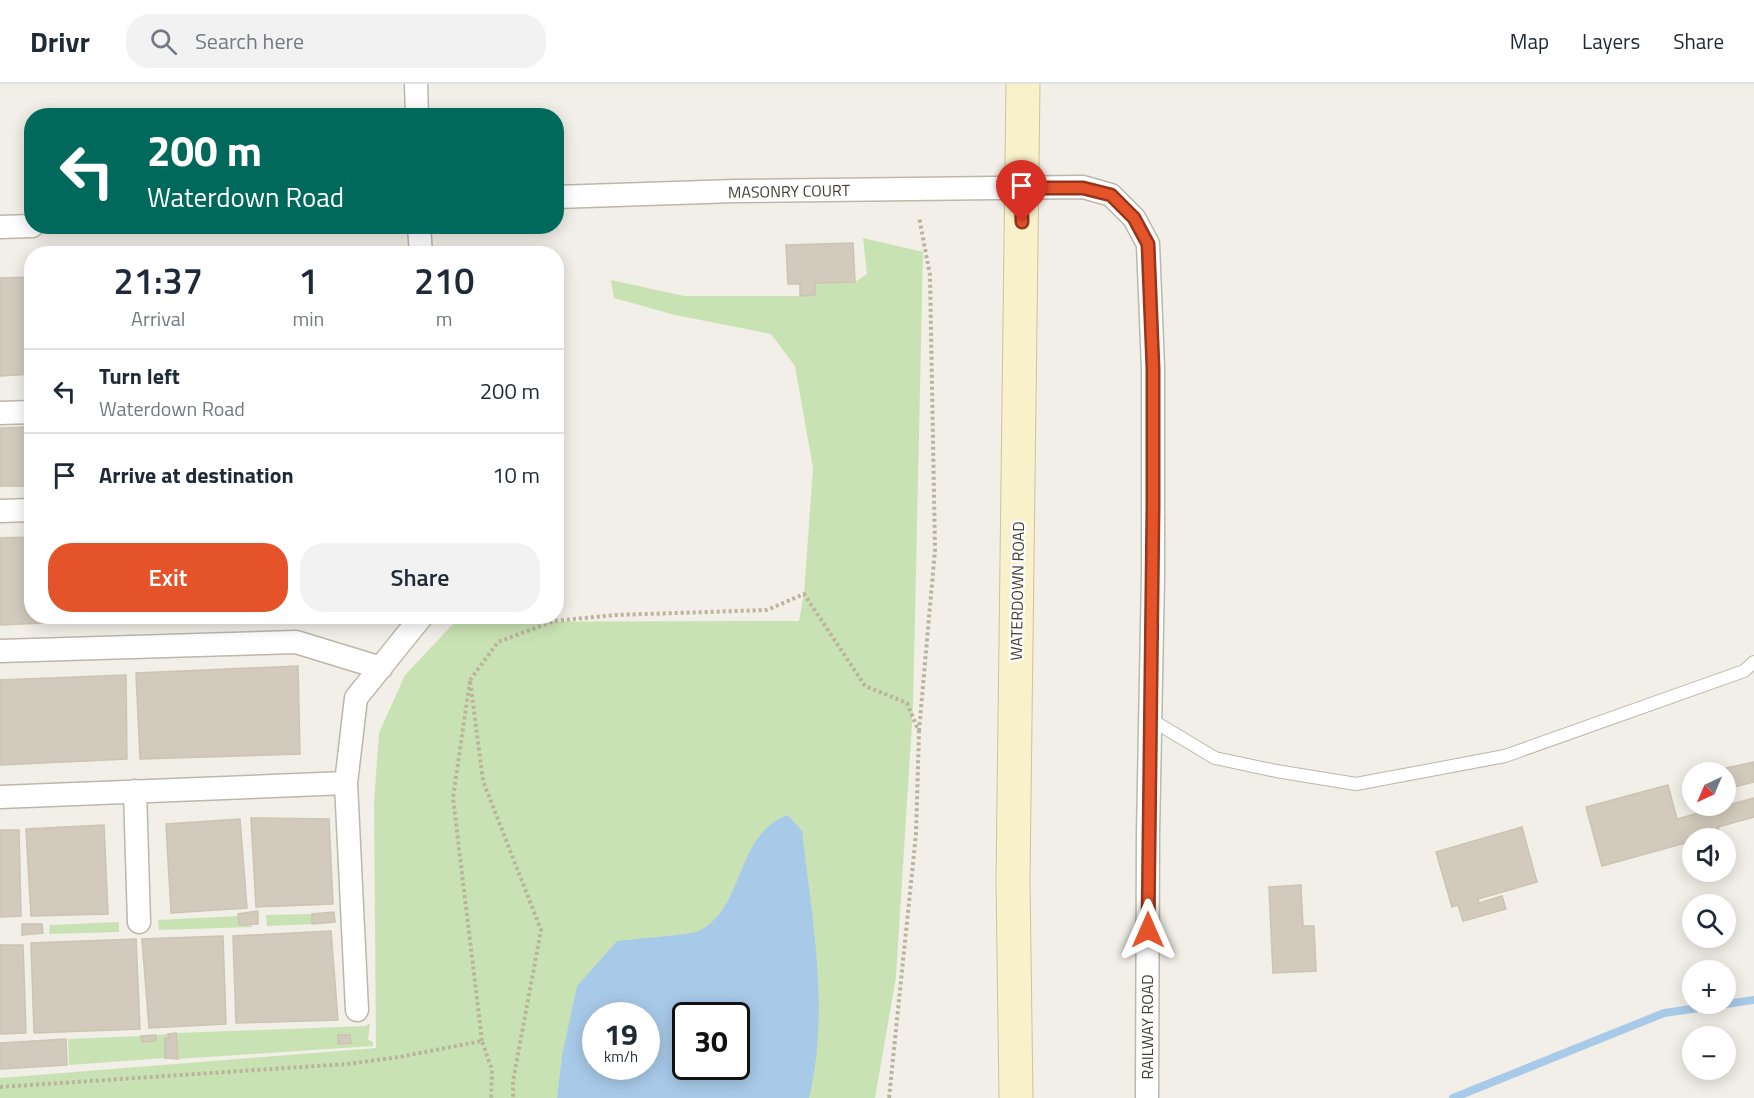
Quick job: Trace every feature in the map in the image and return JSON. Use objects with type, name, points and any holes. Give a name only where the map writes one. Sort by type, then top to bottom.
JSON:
[{"type":"main road","name":"WATERDOWN ROAD","points":[[1017,1098],[1012,880],[1023,84]]},
{"type":"street","points":[[416,84],[417,108]]},
{"type":"street","name":"MASONRY COURT","points":[[564,197],[735,191],[1021,188]]},
{"type":"street","name":"RAILWAY ROAD","points":[[1021,188],[1083,188],[1111,195],[1134,218],[1148,244],[1153,368],[1147,1098]]},
{"type":"street","points":[[0,227],[24,226]]},
{"type":"street","points":[[0,413],[24,412]]},
{"type":"street","points":[[0,511],[24,510]]},
{"type":"street","points":[[357,1010],[346,783],[356,698],[416,624]]},
{"type":"street","points":[[0,651],[296,642],[381,668]]},
{"type":"street","points":[[0,797],[346,783]]},
{"type":"street","points":[[135,791],[139,922]]},
{"type":"lane","points":[[1150,719],[1215,758],[1356,784],[1505,756],[1749,673],[1754,662]]},
{"type":"path","points":[[889,1098],[915,845],[919,732],[935,550],[930,275],[920,217]]},
{"type":"path","points":[[564,620],[615,615],[767,610],[804,594],[865,686],[907,703],[919,732]]},
{"type":"path","points":[[491,1098],[492,1070],[482,1041],[453,798],[470,680],[498,642],[546,624]]},
{"type":"path","points":[[470,680],[483,781],[541,930],[513,1081],[513,1098]]},
{"type":"path","points":[[0,1087],[347,1064],[399,1057],[482,1041]]},
{"type":"green space","points":[[863,238],[923,252],[913,707],[896,977],[875,1098],[0,1098],[0,1078],[376,1048],[374,803],[379,733],[405,675],[453,624],[799,621],[804,594],[813,468],[795,366],[771,334],[675,315],[614,298],[611,280],[684,296],[815,296],[815,283],[855,282],[867,274]]},
{"type":"green space","points":[[312,914],[312,924],[267,926],[266,915]]},
{"type":"green space","points":[[238,916],[252,924],[252,927],[159,930],[158,920]]},
{"type":"green space","points":[[119,922],[119,932],[49,934],[50,925]]},
{"type":"green space","points":[[370,1023],[368,1040],[373,1042],[373,1046],[178,1059],[176,1033],[366,1026]]},
{"type":"green space","points":[[168,1034],[169,1038],[165,1038],[165,1058],[69,1065],[68,1039],[141,1036],[142,1042],[155,1041],[156,1035]]},
{"type":"water","points":[[788,815],[802,831],[814,931],[819,998],[815,1065],[809,1098],[557,1098],[562,1056],[577,986],[617,941],[699,931],[714,920],[725,905],[758,837],[771,824]]},
{"type":"building","points":[[853,243],[855,282],[815,283],[815,295],[800,296],[800,284],[788,284],[786,245]]},
{"type":"building","points":[[24,277],[24,374],[0,376],[0,278]]},
{"type":"building","points":[[24,427],[24,486],[0,486],[0,428]]},
{"type":"building","points":[[24,537],[24,624],[0,625],[0,538]]},
{"type":"building","points":[[298,666],[300,754],[140,759],[136,673]]},
{"type":"building","points":[[126,675],[127,759],[0,765],[0,680]]},
{"type":"building","points":[[1754,762],[1754,782],[1736,786],[1736,766]]},
{"type":"building","points":[[1668,785],[1677,819],[1688,816],[1736,816],[1736,803],[1754,798],[1754,817],[1718,828],[1682,828],[1682,844],[1602,866],[1586,807]]},
{"type":"building","points":[[251,818],[329,819],[333,904],[256,907]]},
{"type":"building","points":[[240,819],[247,908],[171,913],[166,824]]},
{"type":"building","points":[[104,825],[108,914],[31,916],[26,829]]},
{"type":"building","points":[[1522,827],[1537,882],[1478,899],[1479,903],[1502,896],[1506,909],[1463,921],[1458,905],[1452,907],[1436,852]]},
{"type":"building","points":[[0,830],[19,830],[21,916],[0,917]]},
{"type":"building","points":[[1301,885],[1303,926],[1314,926],[1316,971],[1273,973],[1269,887]]},
{"type":"building","points":[[258,911],[258,924],[239,925],[238,914]]},
{"type":"building","points":[[334,912],[335,922],[312,924],[312,914]]},
{"type":"building","points":[[22,924],[42,924],[43,933],[22,935]]},
{"type":"building","points":[[331,931],[338,1020],[236,1023],[233,936]]},
{"type":"building","points":[[223,936],[226,1024],[149,1028],[142,939]]},
{"type":"building","points":[[136,939],[140,1029],[34,1033],[31,943]]},
{"type":"building","points":[[0,945],[23,945],[26,1033],[0,1034]]},
{"type":"building","points":[[176,1033],[178,1059],[165,1058],[165,1038],[169,1038],[168,1034]]},
{"type":"building","points":[[156,1035],[156,1041],[142,1042],[141,1036]]},
{"type":"building","points":[[338,1035],[350,1035],[351,1043],[338,1044]]},
{"type":"building","points":[[66,1039],[67,1065],[0,1069],[0,1043]]},
{"type":"waterway","points":[[1453,1098],[1664,1013],[1754,1000]]},
{"type":"route","points":[[1022,222],[1021,188],[1083,188],[1111,195],[1134,218],[1148,244],[1153,368],[1153,575],[1148,930]]}]
